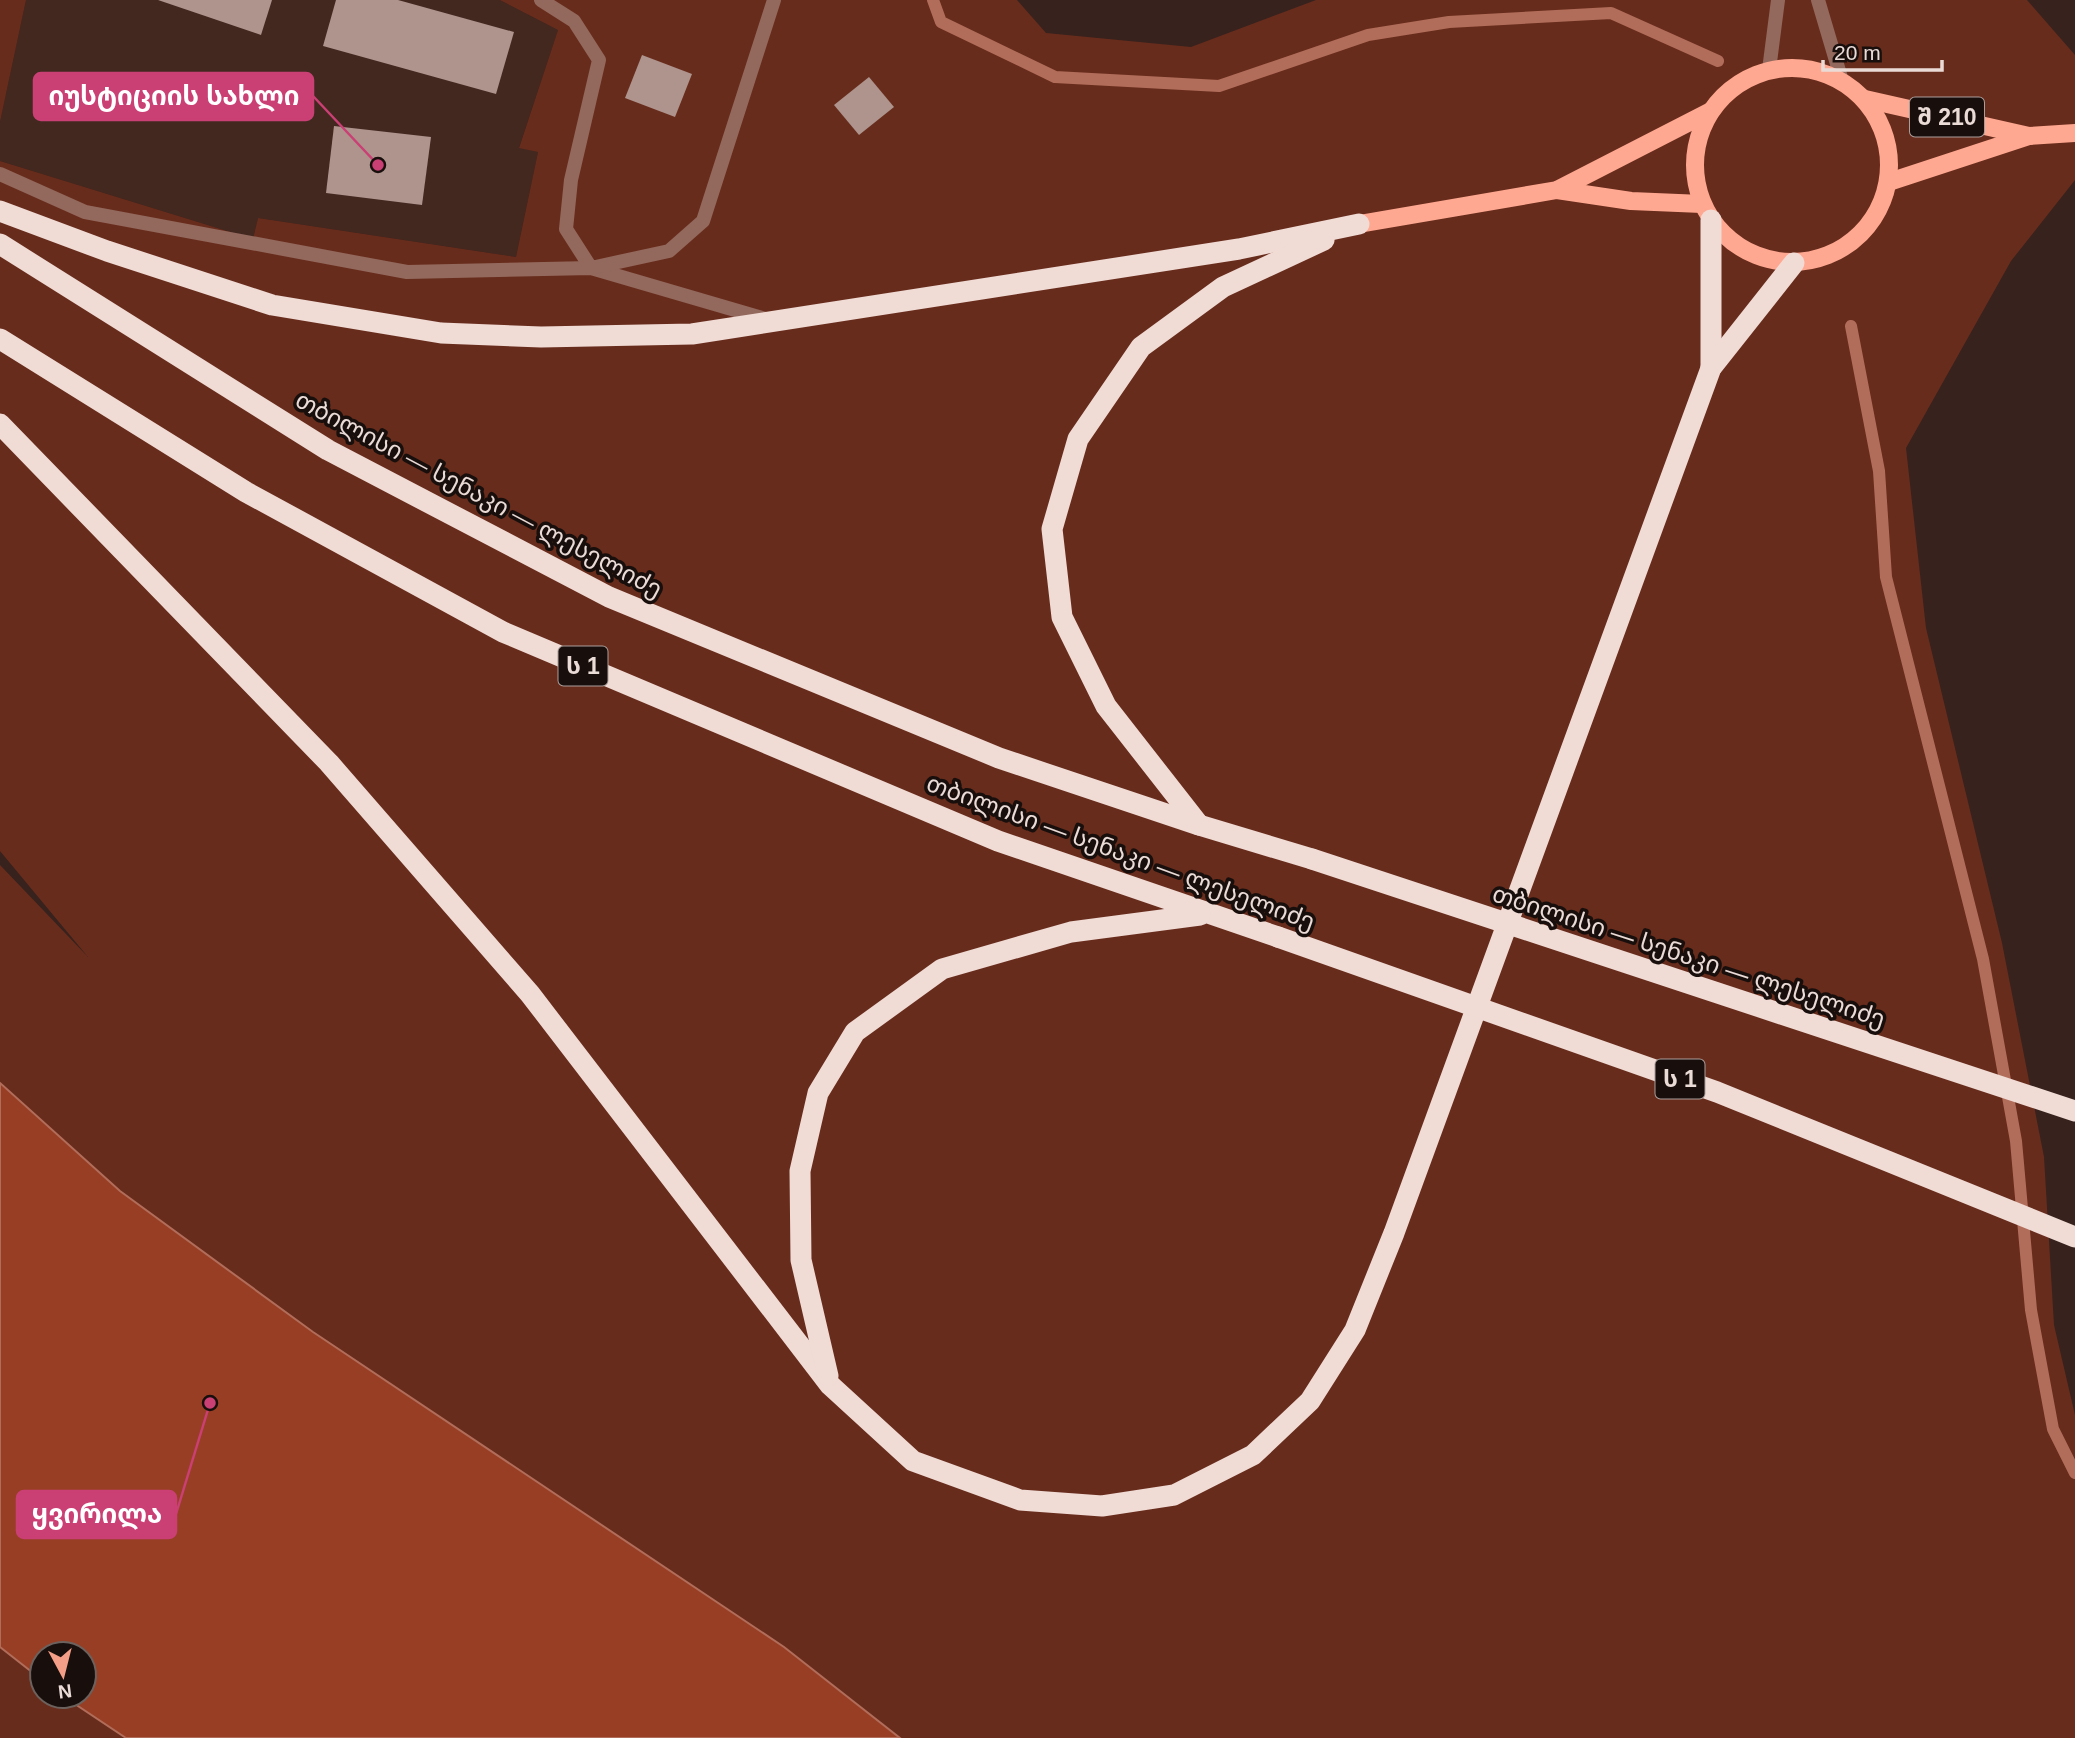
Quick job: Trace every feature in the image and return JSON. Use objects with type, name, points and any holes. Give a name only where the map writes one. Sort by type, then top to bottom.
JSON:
[{"type":"highway","points":[[0,211],[107,251],[272,304],[441,333],[541,337],[692,334],[1239,249],[1359,224]]},
{"type":"highway","points":[[1707,212],[1711,368]]},
{"type":"highway","points":[[1199,825],[1100,695],[1062,617],[1052,529],[1078,439],[1141,347],[1223,287],[1359,224]]},
{"type":"highway","name":"თბილისი — სენაკი — ლესელიძე","points":[[0,244],[328,450],[609,597],[999,758],[2075,1111]]},
{"type":"highway","points":[[0,424],[329,763],[494,952],[530,994],[830,1385],[913,1461],[1020,1500],[1102,1506],[1174,1495],[1253,1455],[1310,1401],[1355,1330],[1394,1233],[1711,368],[1794,262]]},
{"type":"highway","name":"თბილისი — სენაკი — ლესელიძე","points":[[0,339],[246,492],[503,632],[998,841],[1717,1092],[2075,1237]]},
{"type":"highway","points":[[830,1385],[801,1260],[800,1171],[818,1093],[855,1032],[942,969],[1071,932],[1205,914]]},
{"type":"main road","points":[[1359,224],[1557,190],[1711,111],[1736,84],[1769,70],[1807,68],[1842,81],[1865,99],[1886,137],[1889,182],[1883,203],[1856,239],[1837,252],[1816,260],[1770,260],[1747,252],[1727,238],[1707,212],[1695,156],[1711,111]]},
{"type":"main road","name":"შ 210","points":[[1865,99],[2029,136]]},
{"type":"main road","name":"შ 210","points":[[1889,182],[2029,136],[2075,133]]},
{"type":"main road","points":[[1557,190],[1707,212]]},
{"type":"street","points":[[541,0],[574,21],[599,60],[572,180],[566,229],[591,268],[774,321]]},
{"type":"street","points":[[0,174],[85,212],[407,272],[591,268],[669,250],[703,221],[774,0]]},
{"type":"street","points":[[1769,70],[1777,0]]},
{"type":"street","points":[[1818,0],[1842,81]]},
{"type":"shaded area","points":[[0,0],[26,0],[0,122]]},
{"type":"shaded area","points":[[26,0],[500,0],[558,30],[519,147],[538,152],[516,257],[258,218],[253,239],[0,161],[0,122]]},
{"type":"shaded area","points":[[500,0],[1017,0],[1046,33],[1191,47],[1316,0],[2027,0],[2075,55],[2075,180],[2011,261],[1906,448],[1926,628],[2002,943],[2044,1157],[2054,1325],[2075,1415],[2075,1738],[900,1738],[784,1647],[313,1332],[120,1191],[0,1083],[0,865],[88,957],[0,851],[0,161],[253,239],[258,218],[516,257],[538,152],[519,148],[558,30]]},
{"type":"shaded area","points":[[0,1083],[120,1191],[313,1332],[784,1647],[900,1738],[126,1738],[84,1710],[98,1710],[98,1640],[28,1640],[28,1669],[0,1647]]},
{"type":"shaded area","points":[[0,1647],[28,1669],[28,1710],[84,1710],[126,1738],[0,1738]]},
{"type":"building","points":[[158,0],[272,0],[261,35]]},
{"type":"building","points":[[336,0],[398,0],[514,32],[496,94],[323,46]]},
{"type":"building","points":[[642,55],[692,74],[675,117],[625,98]]},
{"type":"building","points":[[869,77],[894,107],[859,135],[834,105]]},
{"type":"building","points":[[334,126],[431,137],[422,205],[326,193]]},
{"type":"waterway","points":[[933,0],[941,22],[1055,77],[1219,86],[1368,35],[1449,22],[1611,13],[1718,61]]},
{"type":"waterway","points":[[1851,326],[1879,471],[1886,577],[1983,959],[2016,1141],[2031,1310],[2053,1429],[2075,1473]]},
{"type":"place","name":"იუსტიციის სახლი","points":[[378,165]]},
{"type":"place","name":"ყვირილა","points":[[210,1403]]}]
